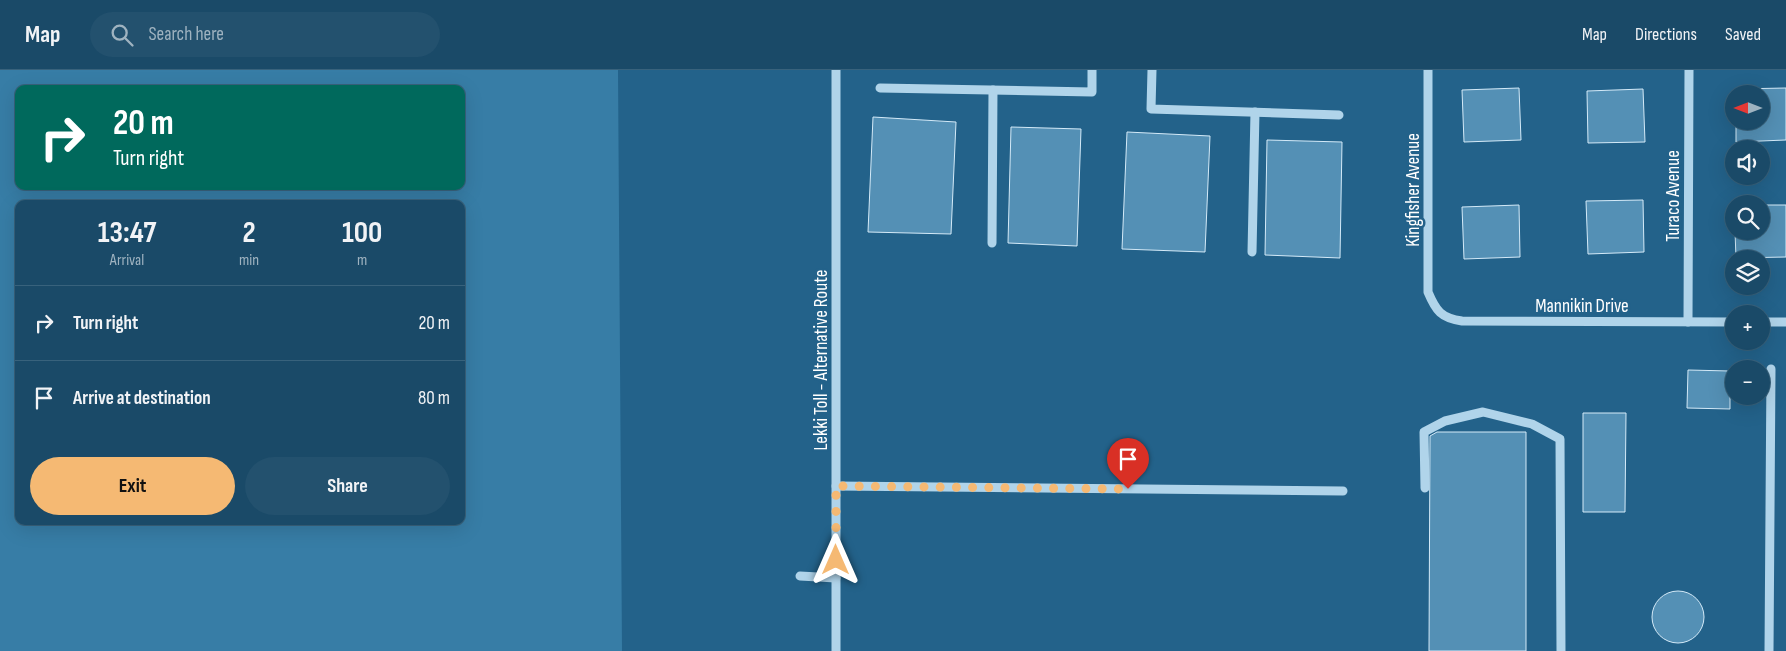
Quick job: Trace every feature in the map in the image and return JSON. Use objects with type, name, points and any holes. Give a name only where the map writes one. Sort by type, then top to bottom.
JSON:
[{"type":"street","name":"Lekki Toll - Alternative Route","points":[[836,70],[836,651]]},
{"type":"street","points":[[880,88],[1092,92],[1092,70]]},
{"type":"street","points":[[1152,70],[1151,109],[1339,115]]},
{"type":"street","name":"Kingfisher Avenue","points":[[1428,70],[1428,292],[1435,308]]},
{"type":"street","name":"Turaco Avenue","points":[[1688,322],[1689,70]]},
{"type":"street","points":[[992,243],[993,90]]},
{"type":"street","points":[[1252,252],[1255,112]]},
{"type":"street","name":"Mannikin Drive","points":[[1435,308],[1448,319],[1462,321],[1725,322]]},
{"type":"street","points":[[1770,322],[1786,322]]},
{"type":"street","points":[[1769,651],[1771,369]]},
{"type":"street","points":[[1425,488],[1424,432],[1445,421],[1483,412],[1532,424],[1560,439],[1561,651]]},
{"type":"street","points":[[836,486],[1342,491]]},
{"type":"street","points":[[800,576],[836,578]]},
{"type":"shaded area","points":[[0,70],[618,70],[622,651],[0,651]]},
{"type":"building","points":[[1519,88],[1521,140],[1464,142],[1462,90]]},
{"type":"building","points":[[1770,88],[1786,88],[1786,140],[1736,140],[1736,130],[1770,130]]},
{"type":"building","points":[[1643,89],[1645,142],[1588,143],[1587,91]]},
{"type":"building","points":[[873,117],[956,122],[951,234],[868,232]]},
{"type":"building","points":[[1011,127],[1081,129],[1077,246],[1008,243]]},
{"type":"building","points":[[1127,132],[1210,136],[1205,252],[1122,249]]},
{"type":"building","points":[[1267,140],[1342,142],[1340,258],[1265,255]]},
{"type":"building","points":[[1643,200],[1644,252],[1588,254],[1586,201]]},
{"type":"building","points":[[1519,205],[1520,257],[1464,259],[1462,207]]},
{"type":"building","points":[[1770,205],[1786,205],[1786,257],[1770,257],[1770,250],[1736,250],[1735,240],[1770,240]]},
{"type":"building","points":[[1688,370],[1725,371],[1725,405],[1730,405],[1730,409],[1687,408]]},
{"type":"building","points":[[1583,413],[1626,413],[1625,512],[1583,512]]},
{"type":"building","points":[[1437,432],[1526,432],[1526,651],[1429,651],[1430,436]]},
{"type":"building","points":[[1678,591],[1688,593],[1696,599],[1702,607],[1704,617],[1702,627],[1696,635],[1688,641],[1678,643],[1668,641],[1660,635],[1654,627],[1652,617],[1654,607],[1660,599],[1668,593]]},
{"type":"route","points":[[836,560],[836,486],[1128,489]]}]
